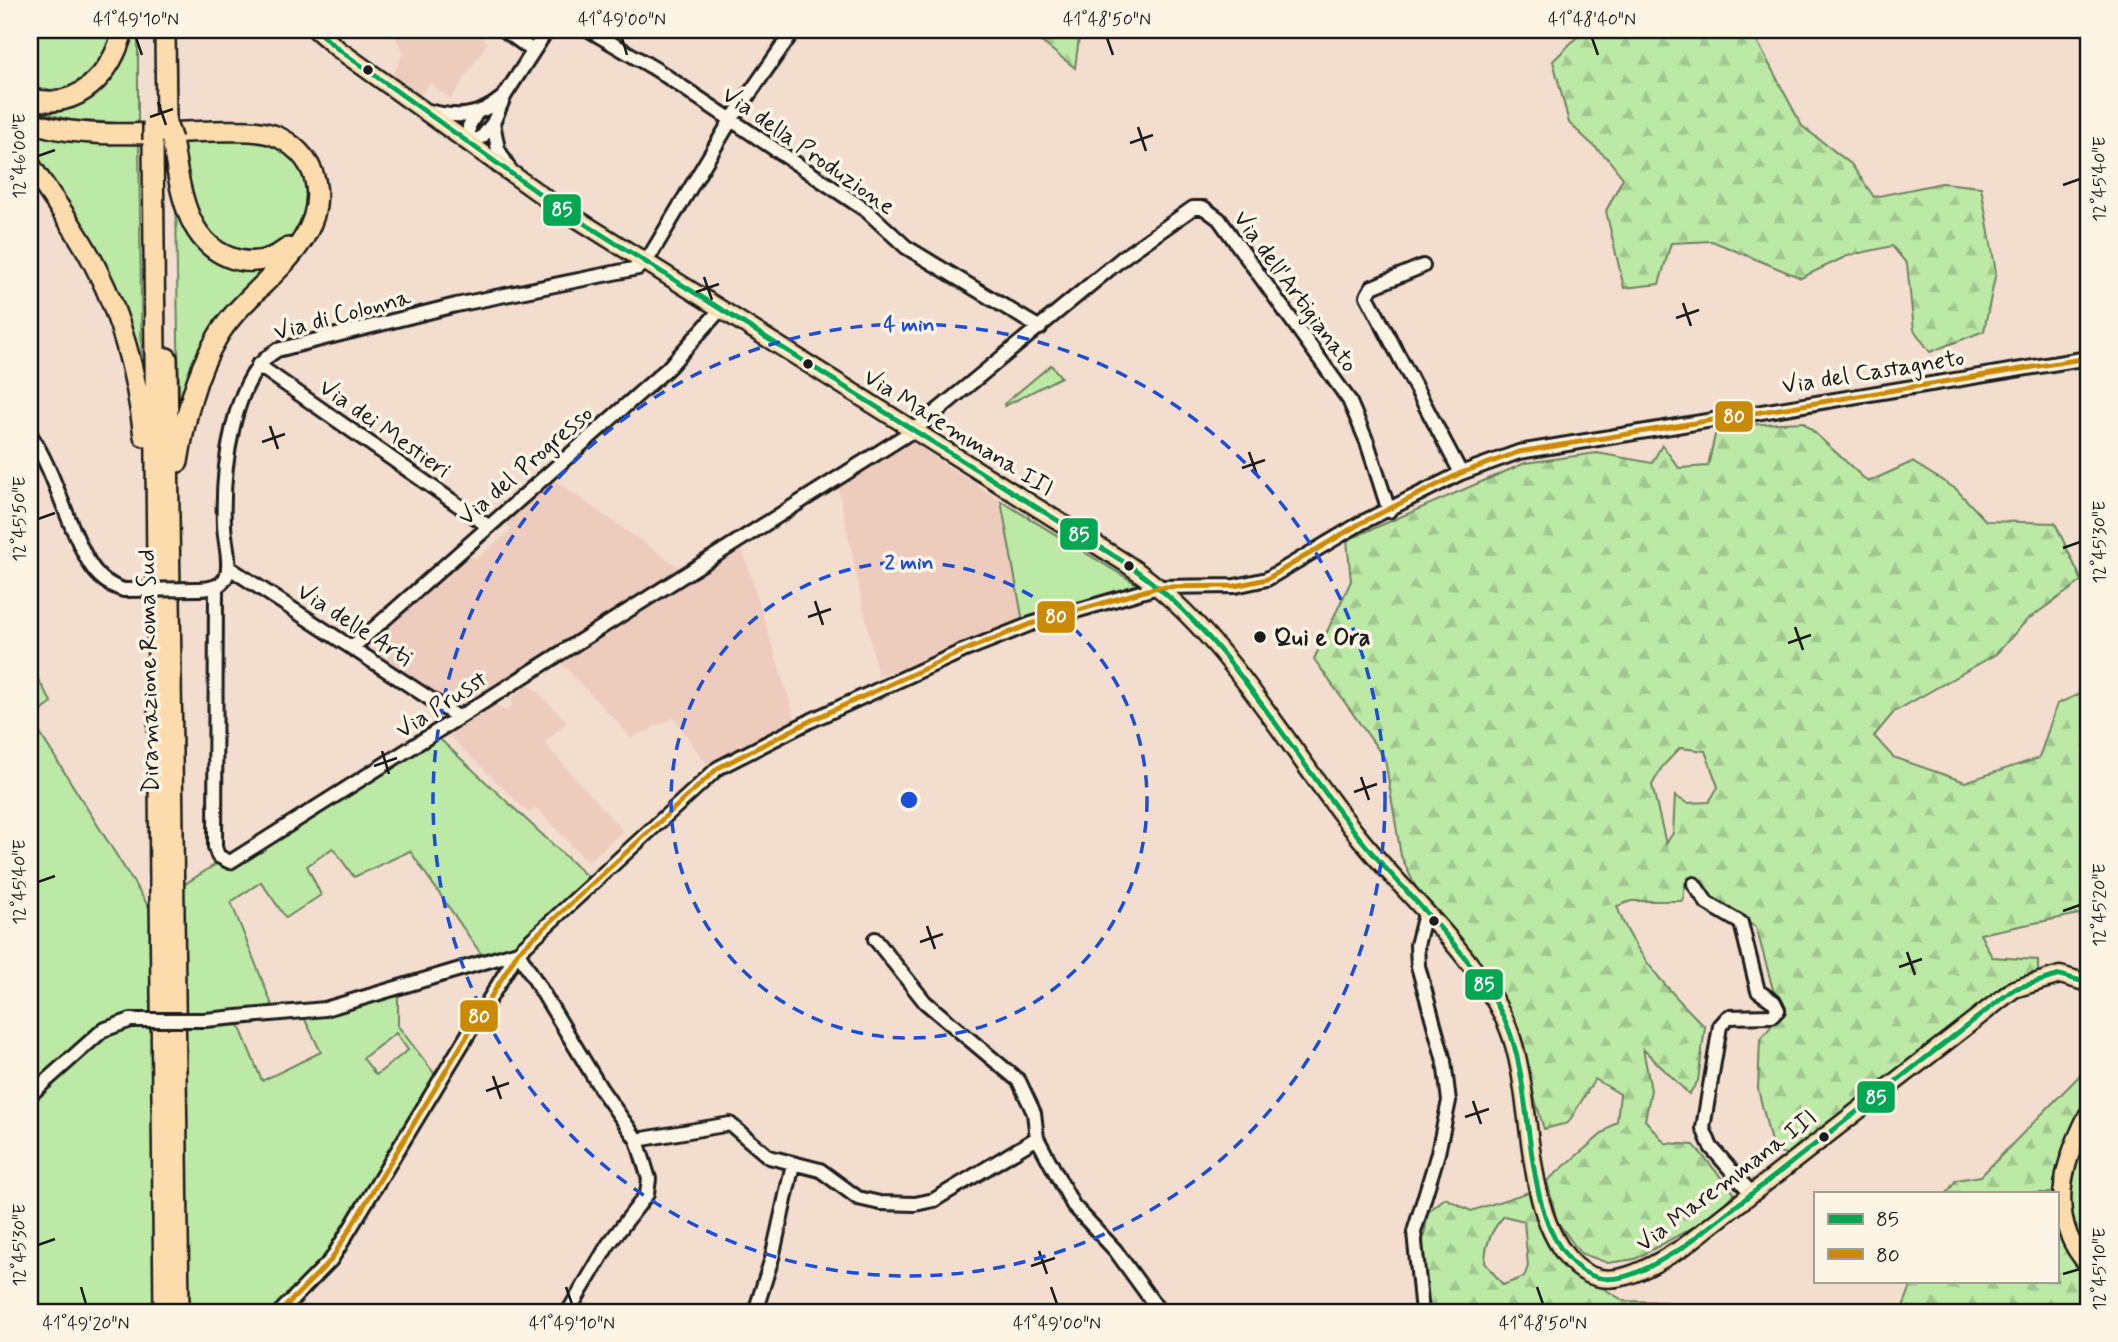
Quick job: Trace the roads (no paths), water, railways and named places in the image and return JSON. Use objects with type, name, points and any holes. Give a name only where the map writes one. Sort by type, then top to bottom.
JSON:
[{"type":"highway","points":[[30,98],[56,101],[88,87],[110,66],[124,30]]},
{"type":"highway","name":"Diramazione Roma Sud","points":[[152,30],[162,133]]},
{"type":"highway","name":"Diramazione Roma Sud","points":[[164,1312],[162,133],[165,30]]},
{"type":"highway","points":[[30,121],[48,128],[79,132],[249,131],[277,137],[301,153],[314,175],[317,200],[308,231],[298,247],[248,298],[220,332],[208,354],[162,496]]},
{"type":"highway","points":[[162,133],[184,205],[197,231],[216,250],[236,259],[266,260],[283,252],[308,231]]},
{"type":"highway","points":[[30,165],[91,257],[115,312],[162,496]]},
{"type":"highway","name":"Diramazione Roma Sud","points":[[162,496],[179,1312]]},
{"type":"main road","name":"Via Maremmana III","points":[[316,30],[513,175],[645,263],[914,430],[1158,587],[1202,630],[1362,841],[1478,977],[1506,1022],[1521,1069],[1542,1207],[1557,1242],[1576,1266],[1589,1273],[1610,1279],[1637,1273],[1682,1248],[2006,994],[2028,983],[2055,975],[2067,975],[2088,983]]},
{"type":"main road","points":[[2088,1114],[2068,1162],[2060,1201],[2070,1238],[2088,1265]]},
{"type":"street","points":[[504,30],[533,51]]},
{"type":"street","points":[[505,95],[476,114],[469,126],[469,142],[482,137],[493,123],[505,95],[547,30]]},
{"type":"street","name":"Via della Produzione","points":[[589,30],[867,211],[906,247],[1040,328]]},
{"type":"street","points":[[645,263],[731,120],[794,30]]},
{"type":"street","points":[[422,109],[449,117],[476,114]]},
{"type":"street","points":[[493,123],[498,149],[513,175]]},
{"type":"street","name":"Via dell'Artigianato","points":[[914,430],[1125,256],[1193,208],[1204,208],[1219,219],[1349,400],[1367,442],[1389,511]]},
{"type":"street","name":"Via di Colonna","points":[[228,567],[223,521],[225,477],[236,413],[262,359],[277,350],[456,305],[633,270],[645,263]]},
{"type":"street","points":[[1423,266],[1372,287],[1367,296],[1461,473]]},
{"type":"street","name":"Via del Progresso","points":[[353,647],[668,368],[720,310]]},
{"type":"street","name":"Via del Castagneto","points":[[518,952],[706,777],[741,755],[979,644],[1082,608],[1158,587],[1235,586],[1267,579],[1361,523],[1461,473],[1519,452],[2088,358]]},
{"type":"street","name":"Via dei Mestieri","points":[[258,365],[488,526]]},
{"type":"street","name":"Via Prusst","points":[[216,587],[215,847],[224,860],[234,861],[914,430]]},
{"type":"street","points":[[30,434],[47,464],[89,563],[105,581],[124,590],[216,587],[225,580],[228,567]]},
{"type":"street","name":"Via delle Arti","points":[[228,567],[458,717]]},
{"type":"street","points":[[1694,884],[1707,903],[1741,923],[1758,991],[1774,1002],[1777,1010],[1772,1016],[1728,1017],[1720,1026],[1703,1128],[1712,1147],[1751,1194]]},
{"type":"street","points":[[1422,1312],[1415,1232],[1438,1153],[1449,1101],[1443,1054],[1418,966],[1418,940],[1425,914]]},
{"type":"street","points":[[875,939],[919,997],[1019,1081],[1034,1112],[1037,1138],[1073,1205],[1115,1250],[1160,1312]]},
{"type":"street","points":[[30,1095],[103,1030],[131,1020],[205,1020],[326,1009],[518,952]]},
{"type":"street","points":[[518,952],[601,1088],[637,1140],[649,1180],[647,1194],[608,1245],[568,1312]]},
{"type":"street","points":[[280,1312],[331,1261],[518,952]]},
{"type":"street","points":[[637,1140],[725,1123],[739,1130],[769,1157],[820,1170],[861,1200],[920,1203],[939,1198],[1037,1138]]},
{"type":"street","points":[[755,1312],[772,1258],[793,1164]]},
{"type":"place","name":"Qui e Ora","points":[[1260,637]]}]
